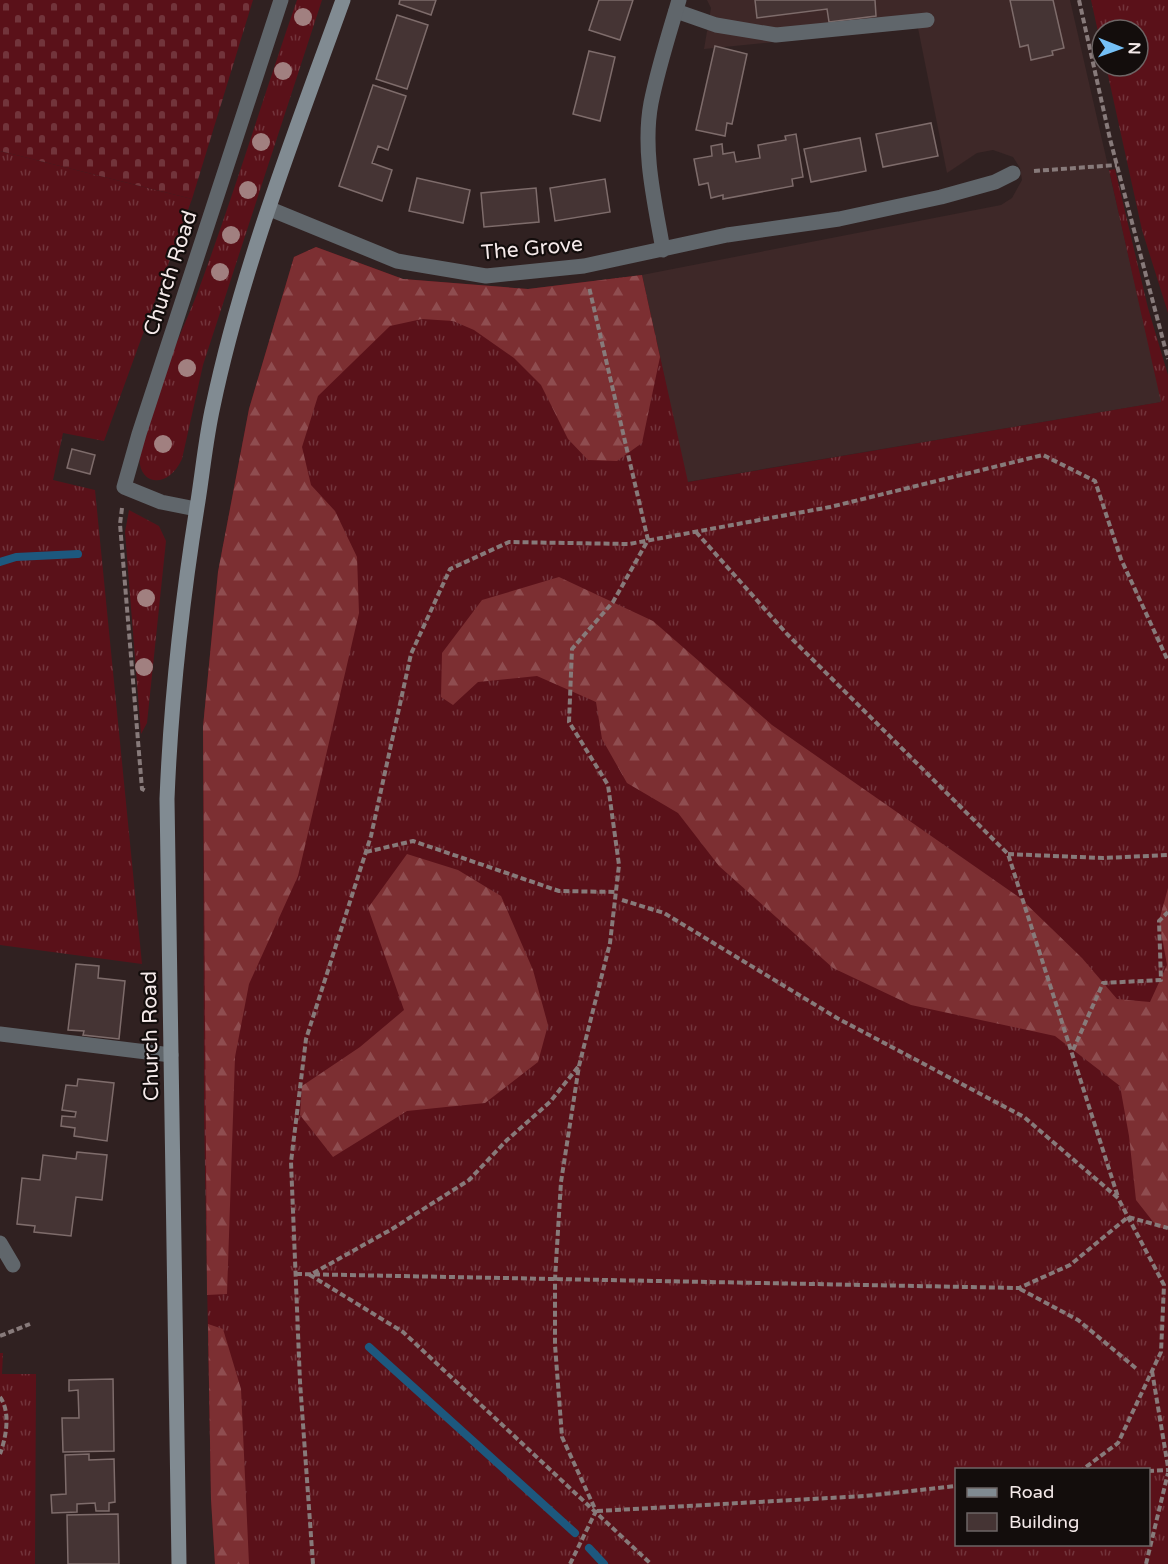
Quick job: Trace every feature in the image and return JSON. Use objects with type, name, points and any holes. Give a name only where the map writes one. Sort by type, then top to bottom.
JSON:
[{"type":"main road","name":"Church Road","points":[[180,1564],[167,798],[170,723],[177,646],[213,407],[233,327],[270,209],[343,0]]},
{"type":"street","name":"Church Road","points":[[124,487],[139,434],[281,0]]},
{"type":"street","points":[[663,250],[651,186],[649,151],[651,105],[677,5],[716,25],[776,35],[927,20]]},
{"type":"street","name":"The Grove","points":[[270,209],[397,261],[486,276],[584,266],[727,235],[839,219],[941,197],[995,182],[1013,173]]},
{"type":"street","points":[[124,487],[161,502],[196,508]]},
{"type":"street","points":[[0,1034],[171,1055]]},
{"type":"street","points":[[0,1243],[13,1265]]},
{"type":"path","points":[[1079,0],[1117,165],[1168,359]]},
{"type":"path","points":[[1013,173],[1117,165]]},
{"type":"path","points":[[584,266],[648,540],[613,602],[572,649],[569,722],[608,786],[619,864],[610,943],[579,1066],[561,1182],[555,1279],[555,1345],[562,1437],[596,1511]]},
{"type":"path","points":[[313,1564],[300,1382],[291,1162],[306,1039],[366,852],[411,654],[450,569],[509,542],[629,544],[830,507],[1043,455],[1095,481],[1121,559],[1168,661]]},
{"type":"path","points":[[124,487],[120,524],[142,789],[167,798]]},
{"type":"path","points":[[696,532],[787,634],[1008,854],[1119,1198],[1164,1285],[1161,1352],[1118,1443],[1085,1468]]},
{"type":"path","points":[[366,852],[413,841],[559,891],[616,892]]},
{"type":"path","points":[[1008,854],[1103,858],[1168,855]]},
{"type":"path","points":[[622,900],[664,913],[837,1018],[1024,1117],[1119,1198]]},
{"type":"path","points":[[1073,1050],[1103,983],[1161,980],[1158,921],[1168,912]]},
{"type":"path","points":[[310,1275],[392,1229],[469,1180],[507,1140],[550,1102],[579,1066]]},
{"type":"path","points":[[296,1274],[1019,1288],[1070,1265],[1128,1217]]},
{"type":"path","points":[[1128,1217],[1168,1228]]},
{"type":"path","points":[[310,1275],[403,1332],[651,1564]]},
{"type":"path","points":[[1019,1288],[1078,1320],[1138,1370]]},
{"type":"path","points":[[0,1336],[30,1324]]},
{"type":"path","points":[[1146,1564],[1168,1470],[1152,1371]]},
{"type":"path","points":[[0,1397],[6,1425],[0,1454]]},
{"type":"path","points":[[1150,1471],[1168,1470]]},
{"type":"path","points":[[596,1511],[865,1496],[955,1486]]},
{"type":"path","points":[[570,1564],[596,1511]]},
{"type":"shaded area","points":[[707,0],[1070,0],[1162,402],[687,482],[642,275],[1001,205],[1012,198],[1022,180],[1020,168],[1013,157],[993,150],[977,153],[947,173],[918,28],[704,49],[711,8]]},
{"type":"green space","points":[[0,0],[253,0],[192,199],[0,151]]},
{"type":"green space","points":[[297,0],[322,0],[203,365],[182,459],[167,477],[152,480],[141,469],[139,460],[154,402],[210,258]]},
{"type":"green space","points":[[1091,0],[1168,0],[1168,313],[1142,230],[1109,78],[1150,78],[1150,18],[1095,18]]},
{"type":"green space","points":[[0,151],[192,199],[104,441],[63,433],[53,480],[95,490],[142,964],[0,945]]},
{"type":"green space","points":[[1115,169],[1148,308],[1168,375],[1168,1564],[215,1564],[211,1499],[204,1115],[203,727],[218,572],[249,409],[294,257],[316,247],[403,279],[528,289],[642,275],[688,482],[1161,402],[1109,170]]},
{"type":"green space","points":[[316,247],[403,279],[528,289],[642,275],[660,357],[642,443],[617,461],[588,460],[568,439],[541,385],[514,358],[474,330],[453,321],[422,319],[390,326],[318,396],[302,447],[311,485],[335,511],[357,557],[359,613],[298,876],[249,984],[235,1057],[227,1294],[207,1295],[203,727],[218,572],[249,409],[294,257]]},
{"type":"green space","points":[[129,510],[159,526],[166,541],[147,723],[141,734],[125,532]]},
{"type":"green space","points":[[559,577],[653,621],[772,725],[1020,898],[1082,958],[1117,999],[1150,1002],[1167,965],[1159,921],[1168,888],[1168,1228],[1158,1228],[1136,1200],[1129,1136],[1120,1086],[1055,1036],[911,1005],[833,968],[719,866],[678,813],[627,783],[602,739],[596,702],[537,676],[478,682],[453,705],[441,697],[442,653],[482,600]]},
{"type":"green space","points":[[407,854],[458,870],[501,896],[533,970],[548,1025],[538,1062],[485,1103],[407,1111],[333,1157],[300,1115],[302,1086],[360,1047],[404,1010],[368,908]]},
{"type":"green space","points":[[208,1324],[223,1329],[241,1389],[249,1564],[215,1564],[211,1499]]},
{"type":"green space","points":[[0,1353],[3,1353],[2,1374],[36,1374],[35,1564],[0,1564]]},
{"type":"building","points":[[400,0],[436,0],[431,15],[399,4]]},
{"type":"building","points":[[599,0],[633,0],[620,40],[589,30]]},
{"type":"building","points":[[755,0],[875,0],[876,16],[829,22],[827,9],[757,18]]},
{"type":"building","points":[[1010,0],[1053,0],[1064,48],[1052,51],[1053,55],[1031,60],[1028,45],[1020,47]]},
{"type":"building","points":[[397,15],[428,25],[407,89],[376,79]]},
{"type":"building","points":[[715,46],[747,54],[732,124],[727,123],[725,136],[696,130]]},
{"type":"building","points":[[589,51],[615,57],[600,121],[573,114]]},
{"type":"building","points":[[373,85],[406,96],[388,150],[378,146],[372,163],[392,170],[382,201],[339,186]]},
{"type":"building","points":[[931,123],[938,156],[883,167],[876,134]]},
{"type":"building","points":[[796,134],[803,177],[792,179],[793,186],[723,199],[723,195],[711,198],[708,183],[699,185],[694,159],[712,156],[711,146],[722,144],[723,154],[734,152],[736,162],[760,158],[758,145],[786,140],[785,136]]},
{"type":"building","points":[[860,138],[866,171],[811,182],[804,149]]},
{"type":"building","points":[[417,178],[470,190],[463,223],[409,211]]},
{"type":"building","points":[[605,179],[610,212],[555,221],[550,188]]},
{"type":"building","points":[[536,188],[539,222],[484,227],[481,193]]},
{"type":"building","points":[[72,449],[95,455],[90,474],[67,468]]},
{"type":"building","points":[[76,964],[99,966],[98,978],[125,981],[119,1039],[83,1035],[84,1031],[68,1030]]},
{"type":"building","points":[[78,1079],[114,1083],[107,1141],[74,1136],[75,1128],[61,1126],[62,1116],[75,1117],[76,1112],[62,1110],[66,1085],[77,1086]]},
{"type":"building","points":[[77,1152],[107,1155],[102,1200],[76,1197],[71,1236],[34,1232],[35,1226],[17,1224],[22,1178],[40,1180],[43,1155],[76,1159]]},
{"type":"building","points":[[113,1379],[114,1451],[63,1452],[62,1418],[79,1418],[78,1390],[69,1391],[69,1380]]},
{"type":"building","points":[[89,1454],[89,1460],[114,1459],[115,1502],[109,1503],[109,1511],[96,1511],[95,1503],[77,1504],[77,1512],[52,1513],[51,1495],[66,1494],[65,1455]]},
{"type":"building","points":[[118,1514],[119,1564],[68,1564],[67,1515]]},
{"type":"waterway","points":[[0,562],[16,557],[78,554]]},
{"type":"waterway","points":[[369,1347],[575,1533]]},
{"type":"waterway","points":[[589,1548],[604,1564]]}]
